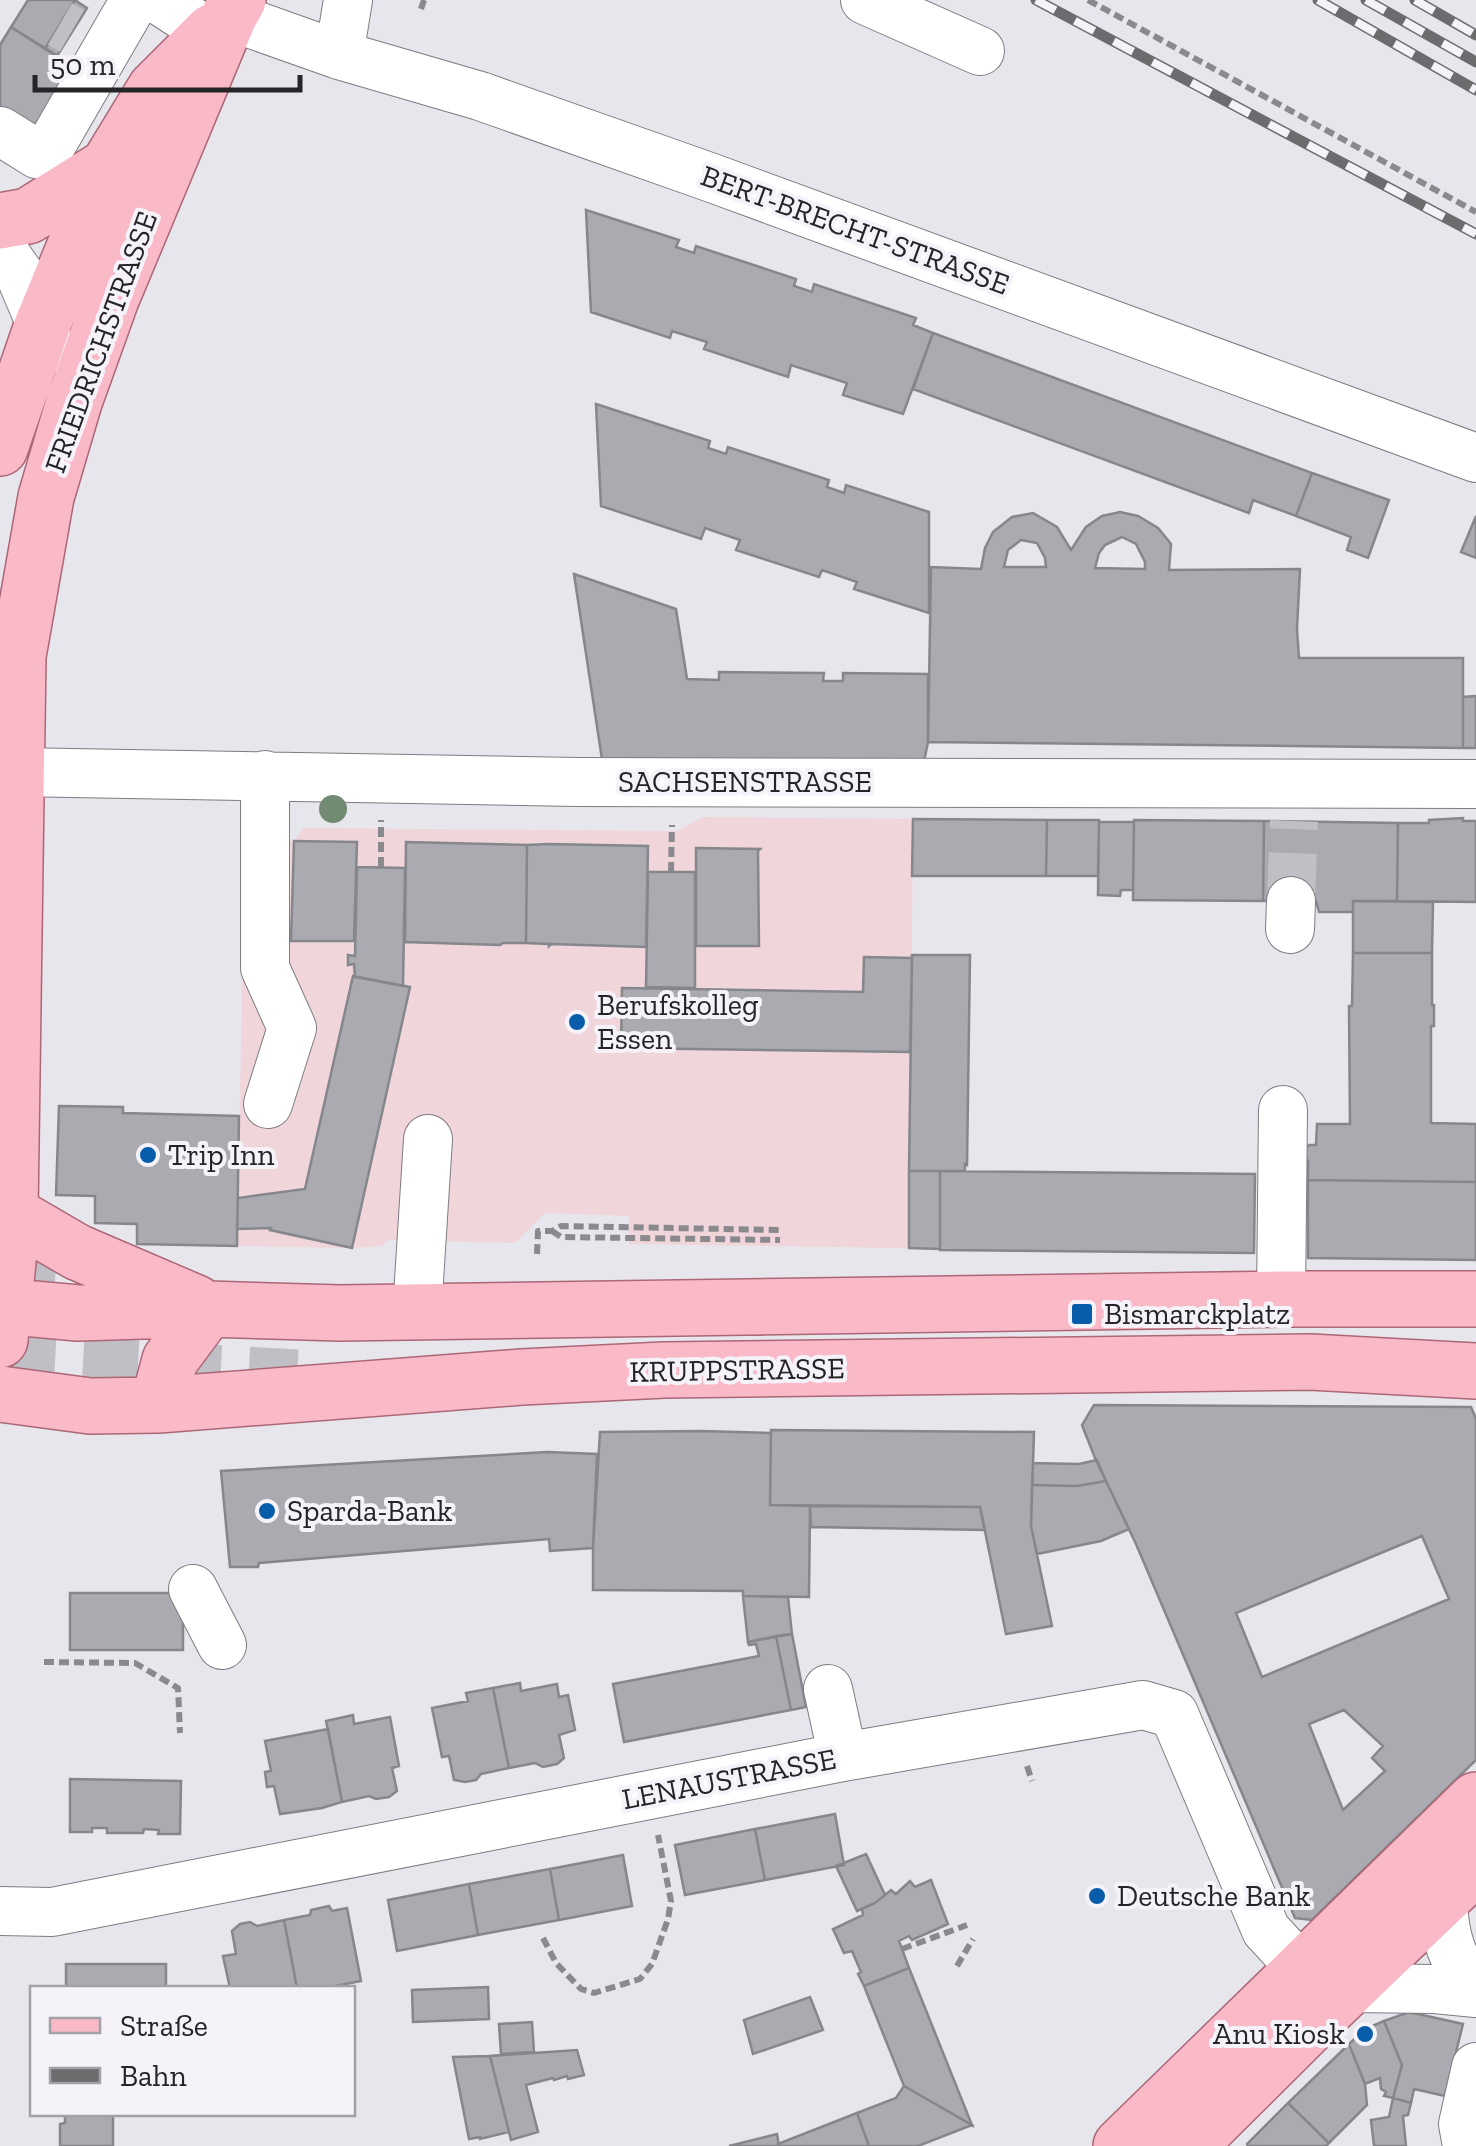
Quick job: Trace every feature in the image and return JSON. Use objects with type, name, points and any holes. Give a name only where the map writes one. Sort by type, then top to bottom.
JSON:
[{"type":"main road","name":"FRIEDRICHSTRASSE","points":[[0,448],[42,326],[108,166],[155,89],[226,17]]},
{"type":"main road","name":"FRIEDRICHSTRASSE","points":[[1,1318],[10,1213],[18,656],[46,496],[74,402],[110,299],[226,17]]},
{"type":"main road","points":[[0,221],[28,216],[108,166]]},
{"type":"main road","points":[[10,1213],[77,1252],[208,1308]]},
{"type":"main road","points":[[1,1318],[208,1308],[340,1313],[1476,1299]]},
{"type":"main road","points":[[158,1405],[170,1360],[208,1308]]},
{"type":"main road","name":"KRUPPSTRASSE","points":[[0,1394],[90,1406],[158,1405],[664,1370],[1310,1362],[1476,1372]]},
{"type":"main road","points":[[1188,2146],[1476,1800]]},
{"type":"main road","points":[[1120,2146],[1326,1979],[1460,1883]]},
{"type":"street","points":[[0,131],[37,154],[50,148],[88,41],[135,0]]},
{"type":"street","name":"BERT-BRECHT-STRASSE","points":[[159,0],[480,96],[1476,458]]},
{"type":"street","points":[[339,55],[348,0]]},
{"type":"street","points":[[865,0],[980,51]]},
{"type":"street","points":[[0,246],[20,275],[74,402]]},
{"type":"street","name":"SACHSENSTRASSE","points":[[15,772],[578,782],[1294,802],[1476,784]]},
{"type":"street","points":[[265,775],[266,968],[292,1028],[268,1104]]},
{"type":"street","points":[[1280,1299],[1283,1110]]},
{"type":"street","points":[[417,1312],[428,1139]]},
{"type":"street","points":[[194,1589],[222,1645]]},
{"type":"street","points":[[828,1689],[843,1757]]},
{"type":"street","name":"LENAUSTRASSE","points":[[0,1911],[52,1912],[843,1757],[1143,1705],[1174,1714],[1266,1930],[1326,1979]]},
{"type":"street","points":[[1460,1883],[1444,1926],[1451,1952],[1476,1992]]},
{"type":"street","points":[[1326,1979],[1476,1992]]},
{"type":"street","points":[[1466,2146],[1463,2124],[1476,2068]]},
{"type":"path","points":[[421,9],[424,0]]},
{"type":"path","points":[[1088,0],[1476,212]]},
{"type":"path","points":[[381,825],[381,868]]},
{"type":"path","points":[[671,872],[672,830]]},
{"type":"path","points":[[537,1254],[538,1231],[561,1226],[781,1230]]},
{"type":"path","points":[[552,1231],[561,1236],[780,1240]]},
{"type":"path","points":[[44,1662],[135,1663],[178,1688],[180,1733]]},
{"type":"path","points":[[542,1938],[556,1963],[581,1989],[594,1993],[640,1979],[652,1964],[671,1901],[654,1819]]},
{"type":"path","points":[[902,1949],[967,1924]]},
{"type":"path","points":[[957,1966],[973,1939]]},
{"type":"shaded area","name":"Berufskolleg Essen","points":[[703,817],[913,819],[909,1248],[629,1244],[629,1216],[545,1213],[515,1243],[389,1240],[381,1246],[352,1248],[237,1246],[245,841],[294,841],[304,828],[677,831]]},
{"type":"building","points":[[28,0],[75,0],[45,49],[11,27]]},
{"type":"building","points":[[75,0],[87,8],[57,56],[45,49]]},
{"type":"building","points":[[11,27],[85,73],[45,137],[0,110],[0,45]]},
{"type":"building","points":[[586,210],[679,240],[676,247],[694,253],[696,246],[796,279],[794,286],[812,292],[814,284],[916,318],[913,325],[933,333],[903,414],[843,395],[847,383],[791,365],[788,377],[704,349],[707,342],[672,331],[670,338],[591,312]]},
{"type":"building","points":[[933,333],[1312,473],[1296,516],[1253,500],[1249,513],[913,389]]},
{"type":"building","points":[[596,404],[710,441],[708,448],[726,454],[728,447],[829,480],[827,487],[844,493],[846,485],[929,512],[929,613],[854,589],[857,582],[822,570],[819,577],[736,550],[740,540],[705,528],[701,539],[601,506]]},
{"type":"building","points":[[1312,473],[1389,500],[1368,558],[1347,550],[1351,537],[1296,516]]},
{"type":"building","points":[[1120,512],[1138,516],[1158,528],[1171,544],[1169,570],[1300,569],[1299,658],[1463,658],[1463,748],[928,742],[931,567],[981,569],[993,532],[1012,517],[1033,513],[1057,527],[1071,550],[1086,527],[1102,516]],"holes":[[[1122,537],[1136,544],[1145,569],[1095,568],[1105,545]],[[1021,540],[1037,543],[1046,567],[1004,567],[1008,550]]]},
{"type":"building","points":[[1476,516],[1476,558],[1461,552]]},
{"type":"building","points":[[574,574],[676,609],[687,679],[719,680],[719,672],[824,673],[823,681],[843,681],[843,673],[928,674],[928,742],[922,771],[603,766]]},
{"type":"building","points":[[1476,696],[1476,748],[1463,748],[1463,697]]},
{"type":"building","points":[[1463,818],[1476,821],[1476,902],[1397,901],[1398,823]]},
{"type":"building","points":[[913,819],[1047,820],[1046,876],[912,876]]},
{"type":"building","points":[[1047,820],[1099,820],[1098,876],[1046,876]]},
{"type":"building","points":[[1134,820],[1264,821],[1263,901],[1133,900]]},
{"type":"building","points":[[1264,821],[1398,823],[1397,901],[1353,901],[1353,912],[1319,912],[1316,901],[1263,901]]},
{"type":"building","points":[[1099,822],[1134,822],[1133,890],[1121,890],[1120,896],[1098,895]]},
{"type":"building","points":[[294,841],[357,842],[354,941],[291,941]]},
{"type":"building","points":[[406,842],[527,845],[526,943],[405,942]]},
{"type":"building","points":[[527,845],[648,846],[646,947],[526,943]]},
{"type":"building","points":[[696,848],[760,849],[759,946],[696,946]]},
{"type":"building","points":[[357,867],[405,868],[403,986],[355,977],[354,964],[348,965],[348,955],[355,956]]},
{"type":"building","points":[[648,872],[695,872],[695,988],[646,987]]},
{"type":"building","points":[[1353,901],[1433,902],[1432,953],[1353,953]]},
{"type":"building","points":[[1353,953],[1432,953],[1431,1123],[1476,1124],[1476,1182],[1308,1180],[1308,1161],[1300,1153],[1309,1145],[1316,1145],[1317,1124],[1350,1124],[1349,1006]]},
{"type":"building","points":[[912,955],[970,955],[965,1171],[909,1171]]},
{"type":"building","points":[[864,957],[912,958],[910,1052],[621,1048],[622,988],[863,992]]},
{"type":"building","points":[[353,976],[410,987],[352,1248],[271,1228],[237,1229],[238,1198],[305,1189]]},
{"type":"building","name":"Trip Inn","points":[[59,1106],[123,1107],[123,1113],[239,1116],[237,1246],[137,1244],[137,1224],[95,1223],[95,1196],[56,1195]]},
{"type":"building","points":[[909,1171],[940,1171],[940,1249],[909,1248]]},
{"type":"building","points":[[940,1171],[1255,1174],[1254,1253],[940,1250]]},
{"type":"building","points":[[1308,1180],[1476,1182],[1476,1260],[1308,1258]]},
{"type":"building","points":[[1094,1405],[1471,1407],[1476,1419],[1476,1760],[1312,1920],[1295,1918],[1082,1425]],"holes":[[[1422,1536],[1449,1599],[1262,1677],[1236,1613]],[[1344,1710],[1383,1746],[1372,1758],[1385,1771],[1343,1810],[1309,1724]]]},
{"type":"building","points":[[771,1430],[1034,1432],[1031,1526],[1052,1626],[1006,1634],[980,1507],[770,1505]]},
{"type":"building","points":[[600,1432],[771,1433],[770,1505],[810,1506],[809,1597],[743,1596],[743,1591],[593,1590]]},
{"type":"building","points":[[547,1452],[597,1454],[593,1548],[550,1551],[549,1539],[230,1567],[221,1471]]},
{"type":"building","points":[[1097,1460],[1106,1481],[1077,1486],[1032,1485],[1033,1463],[1079,1464]]},
{"type":"building","points":[[1106,1481],[1129,1529],[1101,1541],[1037,1554],[1031,1526],[1032,1485],[1077,1486]]},
{"type":"building","points":[[810,1506],[980,1507],[985,1530],[811,1527]]},
{"type":"building","points":[[70,1593],[183,1593],[183,1650],[70,1650]]},
{"type":"building","points":[[743,1596],[788,1597],[792,1634],[748,1642]]},
{"type":"building","points":[[792,1634],[806,1707],[791,1710],[776,1636]]},
{"type":"building","points":[[776,1636],[791,1710],[624,1742],[613,1684],[759,1656],[756,1644],[748,1642]]},
{"type":"building","points":[[520,1683],[521,1691],[557,1684],[559,1697],[568,1695],[575,1730],[559,1735],[564,1758],[557,1764],[509,1768],[493,1688]]},
{"type":"building","points":[[493,1688],[509,1768],[481,1774],[476,1780],[454,1780],[449,1756],[442,1757],[432,1708],[468,1701],[466,1693]]},
{"type":"building","points":[[353,1715],[354,1724],[390,1717],[399,1766],[392,1768],[397,1791],[389,1797],[369,1796],[342,1802],[326,1721]]},
{"type":"building","points":[[328,1729],[342,1802],[280,1814],[274,1786],[267,1787],[265,1772],[271,1771],[265,1741]]},
{"type":"building","points":[[70,1779],[181,1781],[180,1834],[158,1834],[159,1830],[144,1829],[143,1833],[107,1833],[107,1828],[70,1832]]},
{"type":"building","points":[[835,1814],[844,1865],[765,1880],[755,1829]]},
{"type":"building","points":[[755,1829],[765,1880],[685,1895],[675,1845]]},
{"type":"building","points":[[866,1854],[885,1895],[857,1911],[836,1866]]},
{"type":"building","points":[[623,1855],[632,1906],[559,1920],[550,1869]]},
{"type":"building","points":[[550,1869],[559,1920],[478,1935],[469,1884]]},
{"type":"building","points":[[931,1880],[948,1924],[912,1940],[909,1936],[899,1941],[909,1968],[864,1986],[852,1951],[844,1953],[833,1929],[863,1915],[862,1909],[891,1890],[896,1894],[910,1881],[915,1887]]},
{"type":"building","points":[[469,1884],[478,1935],[397,1951],[388,1900]]},
{"type":"building","points":[[347,1908],[361,1981],[297,1986],[284,1920],[310,1915],[311,1910]]},
{"type":"building","points":[[284,1920],[297,1986],[230,1986],[223,1956],[236,1954],[232,1931],[250,1922],[257,1926]]},
{"type":"building","points":[[66,1964],[166,1964],[166,1986],[66,1986]]},
{"type":"building","points":[[909,1968],[972,2125],[904,2086],[864,1986]]},
{"type":"building","points":[[488,1987],[489,2019],[413,2022],[412,1990]]},
{"type":"building","points":[[810,1997],[823,2030],[753,2054],[744,2020]]},
{"type":"building","points":[[1409,2012],[1463,2024],[1445,2096],[1414,2089],[1411,2103],[1393,2098],[1402,2065],[1384,2021]]},
{"type":"building","points":[[1384,2021],[1402,2065],[1393,2098],[1384,2096],[1380,2078],[1365,2084],[1349,2044],[1365,2029]]},
{"type":"building","points":[[532,2022],[534,2052],[501,2054],[499,2024]]},
{"type":"building","points":[[1349,2044],[1365,2084],[1367,2105],[1329,2143],[1288,2103]]},
{"type":"building","points":[[577,2050],[584,2075],[526,2085],[538,2132],[511,2140],[490,2056]]},
{"type":"building","points":[[490,2056],[509,2132],[469,2139],[453,2057]]},
{"type":"building","points":[[904,2086],[972,2125],[918,2146],[869,2146],[857,2113],[896,2098]]},
{"type":"building","points":[[1393,2098],[1411,2103],[1408,2115],[1403,2116],[1406,2146],[1374,2146],[1371,2120],[1389,2117]]},
{"type":"building","points":[[1288,2103],[1329,2143],[1248,2146],[1247,2144]]},
{"type":"building","points":[[857,2113],[869,2146],[778,2144]]},
{"type":"building","points":[[65,2116],[113,2116],[113,2146],[60,2146],[60,2124],[65,2123]]},
{"type":"building","points":[[777,2134],[779,2146],[729,2146]]},
{"type":"tunnel","points":[[60,24],[72,31]]},
{"type":"tunnel","points":[[1291,901],[1294,821]]},
{"type":"tunnel","points":[[0,1280],[153,1287]]},
{"type":"tunnel","points":[[0,1360],[297,1377]]},
{"type":"railway","points":[[1036,0],[1476,234]]},
{"type":"railway","points":[[1318,0],[1476,90]]},
{"type":"railway","points":[[1366,0],[1476,62]]},
{"type":"railway","points":[[1415,0],[1476,35]]},
{"type":"place","name":"Berufskolleg Essen","points":[[577,1022]]},
{"type":"place","name":"Trip Inn","points":[[148,1155]]},
{"type":"place","name":"Bismarckplatz","points":[[1082,1314]]},
{"type":"place","name":"Sparda-Bank","points":[[267,1511]]},
{"type":"place","name":"Deutsche Bank","points":[[1097,1896]]},
{"type":"place","name":"Anu Kiosk","points":[[1365,2034]]}]
